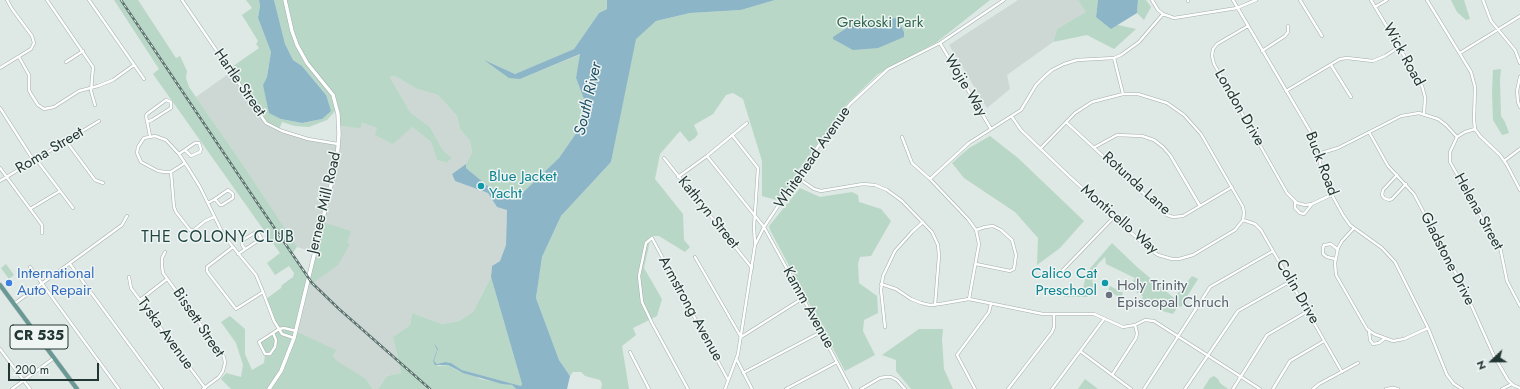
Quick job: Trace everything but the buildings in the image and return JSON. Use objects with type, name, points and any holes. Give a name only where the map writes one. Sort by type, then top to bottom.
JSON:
[{"type":"main road","name":"CR 535","points":[[0,285],[77,389]]},
{"type":"street","points":[[0,68],[31,49],[34,43],[7,0]]},
{"type":"street","points":[[47,0],[93,66],[91,87],[95,105]]},
{"type":"street","points":[[89,0],[144,79]]},
{"type":"street","name":"Hartle Street","points":[[182,0],[266,123],[282,131],[308,139],[338,144]]},
{"type":"street","name":"Jernee Mill Road","points":[[269,389],[281,371],[296,331],[332,182],[338,144],[338,114],[333,95],[307,63],[297,44],[292,31],[285,0]]},
{"type":"street","name":"Whitehead Avenue","points":[[725,389],[736,360],[741,337],[755,245],[764,227],[830,130],[855,100],[888,69],[940,43],[1004,0]]},
{"type":"street","points":[[1152,0],[1158,10],[1163,14],[1174,18],[1237,8],[1256,0]]},
{"type":"street","points":[[1233,0],[1248,26]]},
{"type":"street","points":[[1300,0],[1322,36]]},
{"type":"street","name":"Wick Road","points":[[1371,0],[1422,86],[1425,97],[1424,114]]},
{"type":"street","points":[[1375,7],[1387,0]]},
{"type":"street","points":[[1427,0],[1471,72],[1475,87],[1475,129],[1504,161],[1520,190]]},
{"type":"street","points":[[1484,0],[1488,16],[1515,50],[1520,63]]},
{"type":"street","points":[[930,179],[969,143],[1021,110],[1036,85],[1052,70],[1064,64],[1078,60],[1114,58],[1128,51],[1139,42],[1163,14]]},
{"type":"street","points":[[1460,53],[1520,16]]},
{"type":"street","name":"Buck Road","points":[[1248,26],[1310,131],[1318,154],[1322,174],[1343,215],[1354,228],[1382,248],[1395,262],[1428,328],[1447,375],[1454,384],[1462,389]]},
{"type":"street","name":"London Drive","points":[[1248,26],[1223,39],[1217,44],[1213,49],[1212,56],[1214,64],[1287,193],[1294,201],[1295,208],[1300,213],[1304,214],[1312,204],[1332,195]]},
{"type":"street","points":[[1262,51],[1285,36],[1288,32],[1288,26]]},
{"type":"street","name":"Wojie Way","points":[[940,43],[991,129]]},
{"type":"street","points":[[1286,91],[1340,59],[1347,58],[1373,60],[1385,56],[1399,47]]},
{"type":"street","points":[[66,62],[83,51]]},
{"type":"street","points":[[19,57],[29,75],[29,90],[38,104],[44,109],[54,107],[79,91],[113,80],[134,66]]},
{"type":"street","points":[[1114,58],[1123,94]]},
{"type":"street","points":[[1331,65],[1351,97]]},
{"type":"street","points":[[1520,78],[1517,92],[1520,107]]},
{"type":"street","points":[[1041,148],[1075,112],[1092,102],[1123,94],[1138,94],[1167,103],[1184,115],[1201,134],[1243,207],[1243,220]]},
{"type":"street","points":[[147,122],[171,108],[171,102],[166,100],[147,114],[146,116],[147,122],[150,136]]},
{"type":"street","points":[[0,108],[35,160],[72,208]]},
{"type":"street","points":[[1318,154],[1338,148],[1401,116],[1419,113],[1438,119],[1446,125],[1456,137],[1475,129]]},
{"type":"street","name":"Monticello Way","points":[[1012,117],[1017,126],[1149,250],[1158,255],[1172,259],[1179,259],[1192,255],[1234,230],[1243,220]]},
{"type":"street","name":"Roma Street","points":[[0,181],[99,121]]},
{"type":"street","name":"Rotunda Lane","points":[[1066,122],[1167,215],[1177,218],[1183,216],[1232,188]]},
{"type":"street","points":[[678,177],[707,156],[747,123]]},
{"type":"street","name":"Gladstone Drive","points":[[1369,132],[1388,166],[1414,194],[1464,289],[1494,356],[1512,384]]},
{"type":"street","points":[[732,135],[758,168],[755,245]]},
{"type":"street","points":[[1094,147],[1117,135],[1142,136],[1154,140],[1170,155],[1200,206]]},
{"type":"street","points":[[185,163],[171,172],[158,171],[145,165],[138,158],[138,147],[140,142],[144,138],[155,136],[166,140],[179,154],[185,163],[208,203],[224,236],[256,275],[278,329],[282,334],[294,338]]},
{"type":"street","name":"Helena Street","points":[[1456,137],[1450,152],[1450,162],[1500,247],[1507,281],[1518,299],[1520,306]]},
{"type":"street","points":[[902,138],[912,163],[930,179],[976,230],[979,244],[969,299]]},
{"type":"street","points":[[66,141],[95,180],[103,183]]},
{"type":"street","points":[[179,154],[195,143],[199,143],[201,149],[200,152],[191,156],[185,150]]},
{"type":"street","points":[[1504,161],[1520,149]]},
{"type":"street","name":"Kamm Avenue","points":[[707,156],[755,218],[764,227],[851,389]]},
{"type":"street","name":"Kathryn Street","points":[[664,158],[752,268]]},
{"type":"street","points":[[0,168],[42,225],[42,233]]},
{"type":"street","points":[[171,172],[174,207],[176,212],[190,230],[194,230],[205,221],[214,217]]},
{"type":"street","points":[[1397,174],[1383,190],[1382,195],[1384,198],[1387,200],[1392,199],[1406,184]]},
{"type":"street","points":[[798,178],[814,189],[821,191],[863,184],[875,185],[887,190],[902,201],[932,232],[938,245],[939,256],[935,305]]},
{"type":"street","points":[[208,203],[228,190],[233,194],[233,198],[222,205],[220,205],[215,199]]},
{"type":"street","points":[[30,209],[60,191]]},
{"type":"street","points":[[1294,201],[1305,205],[1312,204]]},
{"type":"street","points":[[14,304],[122,225],[127,216]]},
{"type":"street","points":[[1060,276],[1062,271],[1114,217]]},
{"type":"street","name":"Colin Drive","points":[[1243,220],[1259,227],[1342,372]]},
{"type":"street","points":[[885,327],[881,284],[883,276],[895,251],[922,222]]},
{"type":"street","points":[[976,230],[993,226],[1001,230],[1012,240],[1016,255],[1012,270],[976,264]]},
{"type":"street","points":[[1354,228],[1337,249],[1335,259],[1336,275],[1369,330],[1370,340],[1373,344],[1379,343],[1384,338]]},
{"type":"street","points":[[238,254],[261,238],[258,232],[243,240],[242,245],[245,249]]},
{"type":"street","name":"Armstrong Avenue","points":[[688,389],[642,302],[640,276],[646,244],[652,238],[728,380]]},
{"type":"street","points":[[1335,259],[1327,257],[1323,254],[1323,248],[1324,245],[1332,244],[1337,249]]},
{"type":"street","points":[[233,247],[207,267],[209,274],[236,309],[264,292]]},
{"type":"street","points":[[1144,389],[1210,288],[1273,251]]},
{"type":"street","name":"Bissett Street","points":[[165,252],[162,258],[162,266],[168,279],[224,357],[223,371],[219,377],[205,389]]},
{"type":"street","points":[[695,257],[741,337],[803,298]]},
{"type":"street","points":[[70,264],[162,389]]},
{"type":"street","points":[[30,267],[120,389]]},
{"type":"street","name":"Tyska Avenue","points":[[129,277],[131,288],[205,389]]},
{"type":"street","points":[[140,300],[168,279]]},
{"type":"street","points":[[1185,389],[1238,311],[1291,281]]},
{"type":"street","points":[[881,284],[896,289],[911,299],[921,303],[935,305],[969,299],[1035,313],[1092,314],[1123,327],[1135,325],[1145,320],[1154,322],[1179,336],[1260,389]]},
{"type":"street","points":[[975,389],[957,354],[989,312],[991,304]]},
{"type":"street","points":[[1233,389],[1267,335],[1308,312]]},
{"type":"street","points":[[1008,389],[1052,332],[1054,327],[1054,314]]},
{"type":"street","points":[[1052,389],[1104,319]]},
{"type":"street","points":[[1112,374],[1134,344],[1137,333],[1135,325]]},
{"type":"street","points":[[273,333],[276,340],[275,347],[270,354],[266,354],[259,342],[278,329],[284,328],[296,331]]},
{"type":"street","points":[[1369,330],[1384,338],[1393,340],[1404,339],[1428,328]]},
{"type":"street","points":[[743,373],[821,332]]},
{"type":"street","points":[[1273,389],[1290,361],[1324,341]]},
{"type":"street","points":[[0,349],[30,389]]},
{"type":"street","points":[[1080,351],[1131,389]]},
{"type":"street","points":[[630,352],[649,389]]},
{"type":"street","points":[[12,389],[54,358]]},
{"type":"street","points":[[736,360],[752,389]]},
{"type":"street","points":[[786,389],[837,362]]},
{"type":"street","points":[[1313,389],[1319,384],[1358,363]]},
{"type":"street","points":[[861,389],[880,378],[886,377],[892,377],[897,380],[905,389]]},
{"type":"street","points":[[1502,389],[1512,384],[1520,388]]},
{"type":"street","points":[[1386,389],[1398,389]]},
{"type":"shaded area","points":[[1018,0],[1078,0],[1087,12],[1057,29],[1053,42],[1007,75],[1010,89],[987,108],[949,45]]},
{"type":"shaded area","points":[[231,72],[266,123],[282,131],[309,139],[338,144],[339,126],[346,127],[361,123],[377,128],[412,127],[431,142],[437,160],[447,163],[452,158],[443,150],[430,127],[410,112],[390,77],[395,76],[417,89],[438,95],[457,116],[460,129],[470,141],[472,152],[466,164],[452,174],[455,181],[488,193],[497,207],[507,210],[506,245],[500,261],[492,266],[491,277],[473,312],[459,321],[442,324],[412,313],[410,325],[393,337],[401,373],[387,376],[378,389],[373,389],[365,378],[338,363],[333,356],[335,350],[296,331],[306,288],[350,244],[347,242],[314,252],[297,247],[289,236],[241,162],[196,97]]},
{"type":"green space","points":[[114,0],[138,0],[176,58],[180,56],[187,71],[186,78],[189,87],[297,247],[292,254],[308,276],[322,222],[351,231],[347,242],[350,244],[338,265],[306,288],[296,331],[336,350],[333,356],[338,362],[365,378],[373,389],[231,389],[221,379],[226,373],[241,377],[243,365],[236,343],[221,322],[230,316],[245,329],[245,354],[252,370],[264,363],[265,354],[259,342],[278,329],[266,299],[293,277],[294,273],[289,266],[275,275],[267,263],[280,253],[153,74],[159,69]]},
{"type":"green space","points":[[246,0],[259,0],[260,6],[258,18],[271,52],[267,77],[263,85],[281,119],[302,123],[322,119],[326,95],[302,66],[293,60],[285,44],[274,0],[607,0],[607,9],[599,13],[574,49],[515,74],[486,61],[520,79],[581,54],[576,78],[584,99],[579,129],[559,158],[515,200],[501,197],[466,168],[466,164],[472,152],[470,141],[460,129],[457,116],[438,95],[417,89],[395,76],[390,77],[410,112],[430,127],[443,150],[452,158],[447,163],[437,160],[431,142],[412,127],[393,144],[375,135],[377,128],[362,123],[360,128],[339,126],[337,109],[327,120],[309,127],[295,126],[282,122],[279,130],[266,123],[229,69],[259,48],[256,44],[258,41],[242,15],[252,8]]},
{"type":"green space","name":"Grekoski Park","points":[[775,0],[990,0],[937,42],[878,74],[846,105],[799,169],[780,201],[762,196],[762,161],[743,99],[733,93],[726,95],[713,114],[694,125],[698,134],[689,142],[680,131],[660,154],[655,179],[683,214],[684,240],[690,247],[685,252],[659,236],[651,236],[644,268],[662,299],[657,316],[633,328],[636,335],[622,346],[629,389],[601,389],[602,384],[600,380],[585,376],[581,372],[573,372],[570,376],[559,360],[536,298],[542,257],[561,216],[611,162],[635,39],[656,21],[690,13],[741,10]]},
{"type":"green space","points":[[1078,0],[1098,0],[1096,17],[1118,25],[1136,29],[1114,49],[1087,35],[1053,42],[1057,29],[1086,12]]},
{"type":"green space","points":[[1138,0],[1146,0],[1151,7],[1144,20],[1137,13]]},
{"type":"green space","points":[[1451,0],[1464,0],[1470,19],[1466,20],[1457,12]]},
{"type":"green space","points":[[1501,69],[1501,116],[1509,133],[1502,135],[1493,120],[1492,93],[1493,70]]},
{"type":"green space","points":[[990,136],[1018,158],[1084,221],[1060,248],[1037,265],[1038,238],[1015,212],[964,178],[952,163],[969,148]]},
{"type":"green space","points":[[800,188],[820,197],[852,192],[858,195],[859,202],[881,209],[891,221],[871,256],[860,257],[858,264],[859,283],[877,296],[878,313],[864,320],[863,331],[875,355],[845,371],[769,226]]},
{"type":"green space","points":[[1112,243],[1137,267],[1174,298],[1192,276],[1198,279],[1181,307],[1178,306],[1173,314],[1159,310],[1158,306],[1148,303],[1148,301],[1140,305],[1140,301],[1143,297],[1141,294],[1137,293],[1135,289],[1132,290],[1130,287],[1135,278],[1106,264],[1105,257],[1097,265],[1092,282],[1094,283],[1091,295],[1087,297],[1064,297],[1064,293],[1077,292],[1083,288],[1087,272]]},
{"type":"green space","points":[[6,264],[14,275],[9,279],[1,268]]},
{"type":"green space","points":[[491,277],[522,384],[521,386],[462,370],[451,363],[445,362],[437,364],[434,361],[438,349],[435,345],[437,350],[433,361],[438,366],[448,365],[458,371],[474,375],[480,379],[512,385],[516,389],[378,389],[387,376],[401,373],[393,337],[410,325],[412,313],[442,324],[459,321],[473,312]]},
{"type":"green space","points":[[1110,286],[1123,293],[1121,298],[1108,291]]},
{"type":"green space","points":[[919,329],[943,329],[942,339],[944,369],[953,389],[911,389],[896,371],[896,360],[882,355]]},
{"type":"green space","points":[[1214,376],[1228,389],[1203,389],[1210,378]]},
{"type":"green space","points":[[1085,379],[1098,389],[1078,389]]},
{"type":"water","points":[[259,0],[274,0],[285,44],[293,60],[302,66],[326,95],[331,111],[322,119],[302,123],[281,119],[269,113],[263,85],[267,77],[271,52],[258,18],[260,6]]},
{"type":"water","name":"South River","points":[[607,0],[775,0],[741,10],[690,13],[656,21],[636,39],[611,162],[561,216],[542,257],[536,298],[559,360],[570,376],[567,389],[516,389],[512,385],[502,384],[463,373],[448,365],[435,365],[433,361],[437,350],[434,343],[438,349],[434,361],[437,364],[445,362],[451,363],[462,370],[521,386],[522,384],[491,277],[492,266],[500,261],[506,245],[507,210],[497,207],[488,193],[455,181],[452,174],[466,164],[466,168],[501,197],[515,200],[559,158],[579,129],[584,99],[576,78],[580,54],[520,79],[509,78],[484,60],[515,74],[574,49],[599,13],[607,9]]},
{"type":"water","points":[[1098,0],[1138,0],[1137,13],[1111,29],[1096,17]]},
{"type":"water","points":[[862,18],[878,20],[897,18],[904,32],[904,37],[878,48],[853,50],[833,39],[833,37]]},
{"type":"railway","points":[[121,0],[312,283],[339,309],[430,389]]},
{"type":"place","name":"Blue Jacket Yacht","points":[[481,186]]},
{"type":"place","name":"International Auto Repair","points":[[9,283]]},
{"type":"place","name":"Calico Cat Preschool","points":[[1105,283]]},
{"type":"place","name":"Holy Trinity Episcopal Chruch","points":[[1109,295]]},
{"type":"district","name":"THE COLONY CLUB","points":[[218,238]]}]
